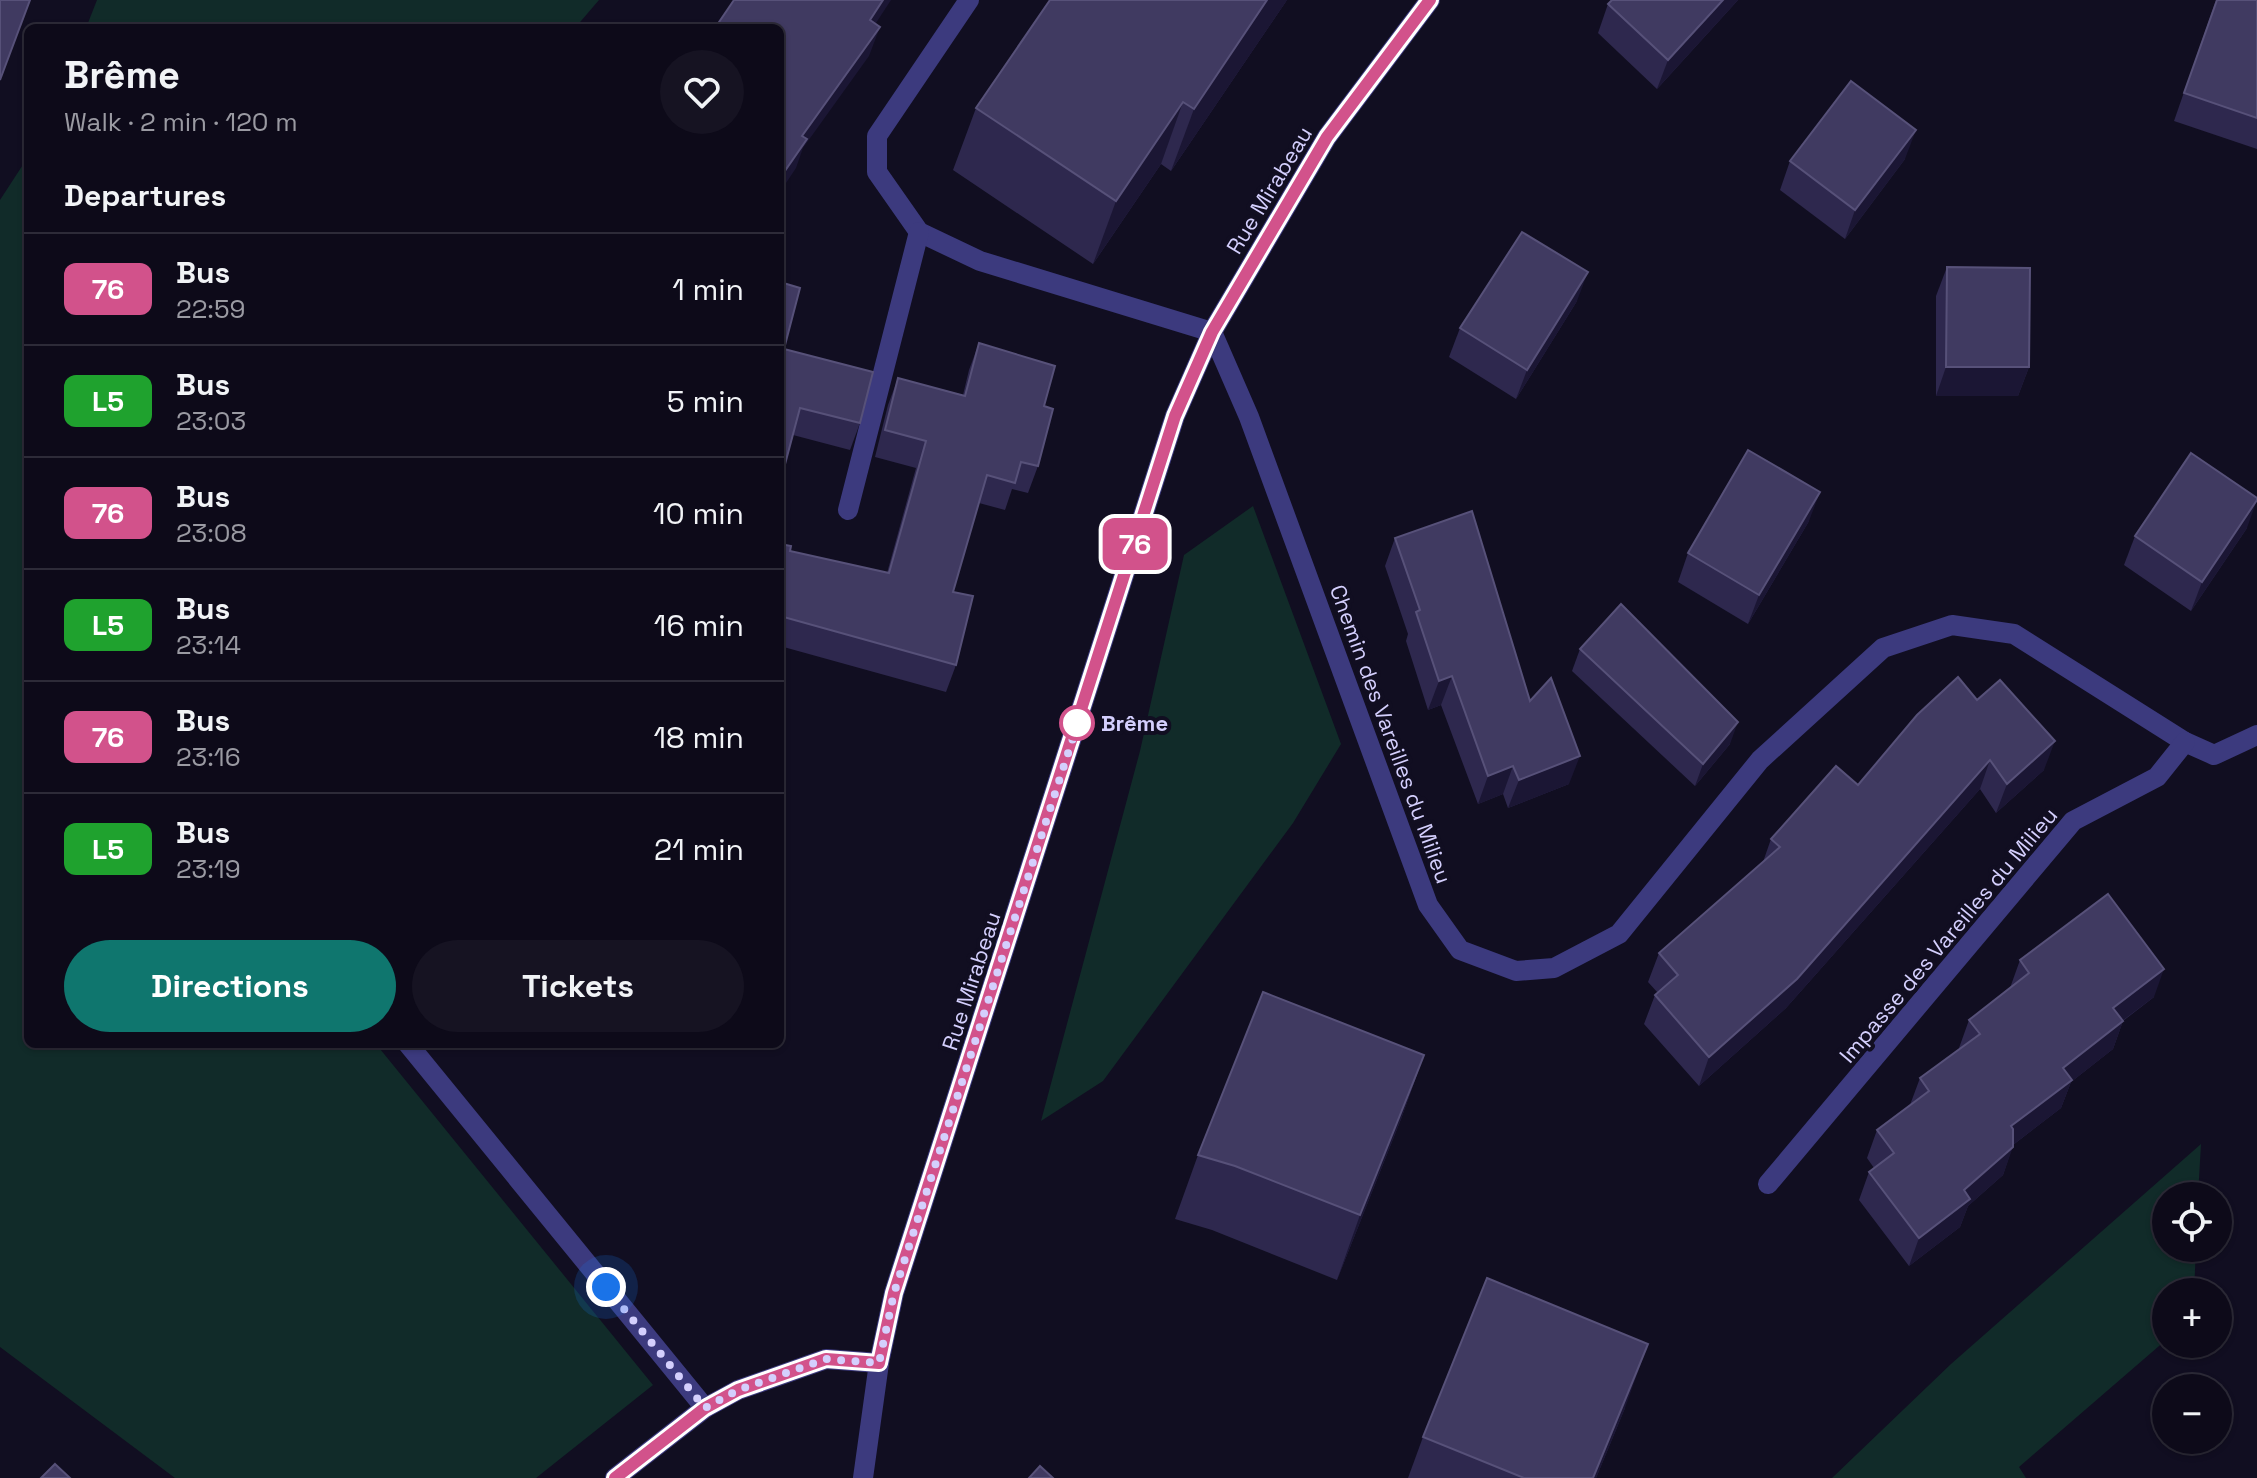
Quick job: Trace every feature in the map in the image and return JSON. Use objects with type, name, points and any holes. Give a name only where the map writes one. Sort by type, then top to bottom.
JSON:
[{"type":"street","points":[[969,0],[877,136],[877,172],[919,232],[980,261],[1212,332]]},
{"type":"street","name":"Rue Mirabeau","points":[[863,1478],[879,1363],[894,1293],[1175,416],[1212,332],[1327,137],[1430,0]]},
{"type":"street","points":[[848,510],[919,232]]},
{"type":"street","name":"Chemin des Vareilles du Milieu","points":[[1212,332],[1249,417],[1428,905],[1460,950],[1516,971],[1554,968],[1619,934],[1760,760],[1883,648],[1952,625],[2014,634],[2185,742],[2214,755],[2257,735]]},
{"type":"street","name":"Impasse des Vareilles du Milieu","points":[[1768,1184],[2073,821],[2157,777],[2185,742]]},
{"type":"street","points":[[411,1048],[705,1408]]},
{"type":"street","points":[[615,1478],[705,1408],[738,1390],[826,1359],[879,1363]]},
{"type":"green space","points":[[97,0],[599,0],[578,24],[88,24]]},
{"type":"green space","points":[[24,163],[24,1048],[379,1048],[653,1385],[536,1478],[175,1478],[0,1347],[0,200]]},
{"type":"green space","points":[[1253,506],[1341,744],[1293,823],[1103,1081],[1041,1121],[1140,751],[1184,555]]},
{"type":"green space","points":[[2201,1144],[2199,1182],[2158,1182]]},
{"type":"green space","points":[[2152,1187],[2152,1262],[2195,1262],[2195,1278],[2152,1278],[2152,1352],[2019,1467],[2026,1478],[1832,1478],[1951,1364]]},
{"type":"building","points":[[0,0],[30,0],[0,80]]},
{"type":"building","points":[[734,0],[883,0],[870,20],[880,27],[802,136],[807,139],[784,172],[784,24],[718,24]]},
{"type":"building","points":[[1050,0],[1267,0],[1194,109],[1183,102],[1116,201],[976,108]]},
{"type":"building","points":[[1612,0],[1723,0],[1668,60],[1608,4]]},
{"type":"building","points":[[2217,0],[2257,0],[2257,118],[2184,93]]},
{"type":"building","points":[[1851,81],[1916,130],[1855,210],[1790,161]]},
{"type":"building","points":[[1522,232],[1588,272],[1527,370],[1460,328]]},
{"type":"building","points":[[1947,267],[2030,268],[2029,367],[1946,367]]},
{"type":"building","points":[[784,283],[800,288],[784,349]]},
{"type":"building","points":[[979,343],[1055,366],[1044,406],[1053,409],[1038,466],[1021,462],[1015,483],[987,475],[953,592],[973,596],[956,665],[784,617],[784,545],[791,546],[790,551],[889,573],[926,441],[885,430],[898,378],[965,396]]},
{"type":"building","points":[[784,349],[873,372],[860,423],[800,408],[784,468]]},
{"type":"building","points":[[1748,450],[1820,492],[1759,595],[1688,553]]},
{"type":"building","points":[[2191,453],[2257,498],[2202,582],[2135,536]]},
{"type":"building","points":[[1472,511],[1530,701],[1551,678],[1580,756],[1519,780],[1513,766],[1488,776],[1452,676],[1439,681],[1416,612],[1420,610],[1395,538]]},
{"type":"building","points":[[1621,604],[1738,722],[1703,764],[1580,649]]},
{"type":"building","points":[[1958,677],[1977,700],[2000,680],[2055,741],[2007,784],[1990,760],[1797,979],[1709,1057],[1655,995],[1678,975],[1659,953],[1780,847],[1771,839],[1836,766],[1858,785],[1917,715]]},
{"type":"building","points":[[2108,894],[2164,969],[2113,1008],[2123,1021],[2063,1068],[2072,1080],[2011,1126],[2013,1147],[1964,1190],[1970,1199],[1919,1238],[1869,1172],[1894,1153],[1877,1130],[1929,1091],[1920,1078],[1980,1034],[1969,1020],[2029,973],[2020,960]]},
{"type":"building","points":[[1263,992],[1424,1055],[1360,1215],[1235,1166],[1198,1155]]},
{"type":"building","points":[[1487,1278],[1648,1344],[1593,1478],[1524,1478],[1423,1437]]},
{"type":"building","points":[[55,1464],[70,1478],[41,1478]]},
{"type":"building","points":[[1040,1466],[1053,1478],[1029,1478]]},
{"type":"bus line","name":"76","points":[[615,1478],[705,1408],[738,1390],[826,1359],[879,1363],[894,1293],[1175,416],[1212,332],[1327,137],[1430,0]]},
{"type":"place","name":"Brême","points":[[1077,723]]},
{"type":"route","points":[[606,1287],[705,1408],[738,1390],[826,1359],[879,1363],[894,1293],[1081,713],[1077,723]]}]
